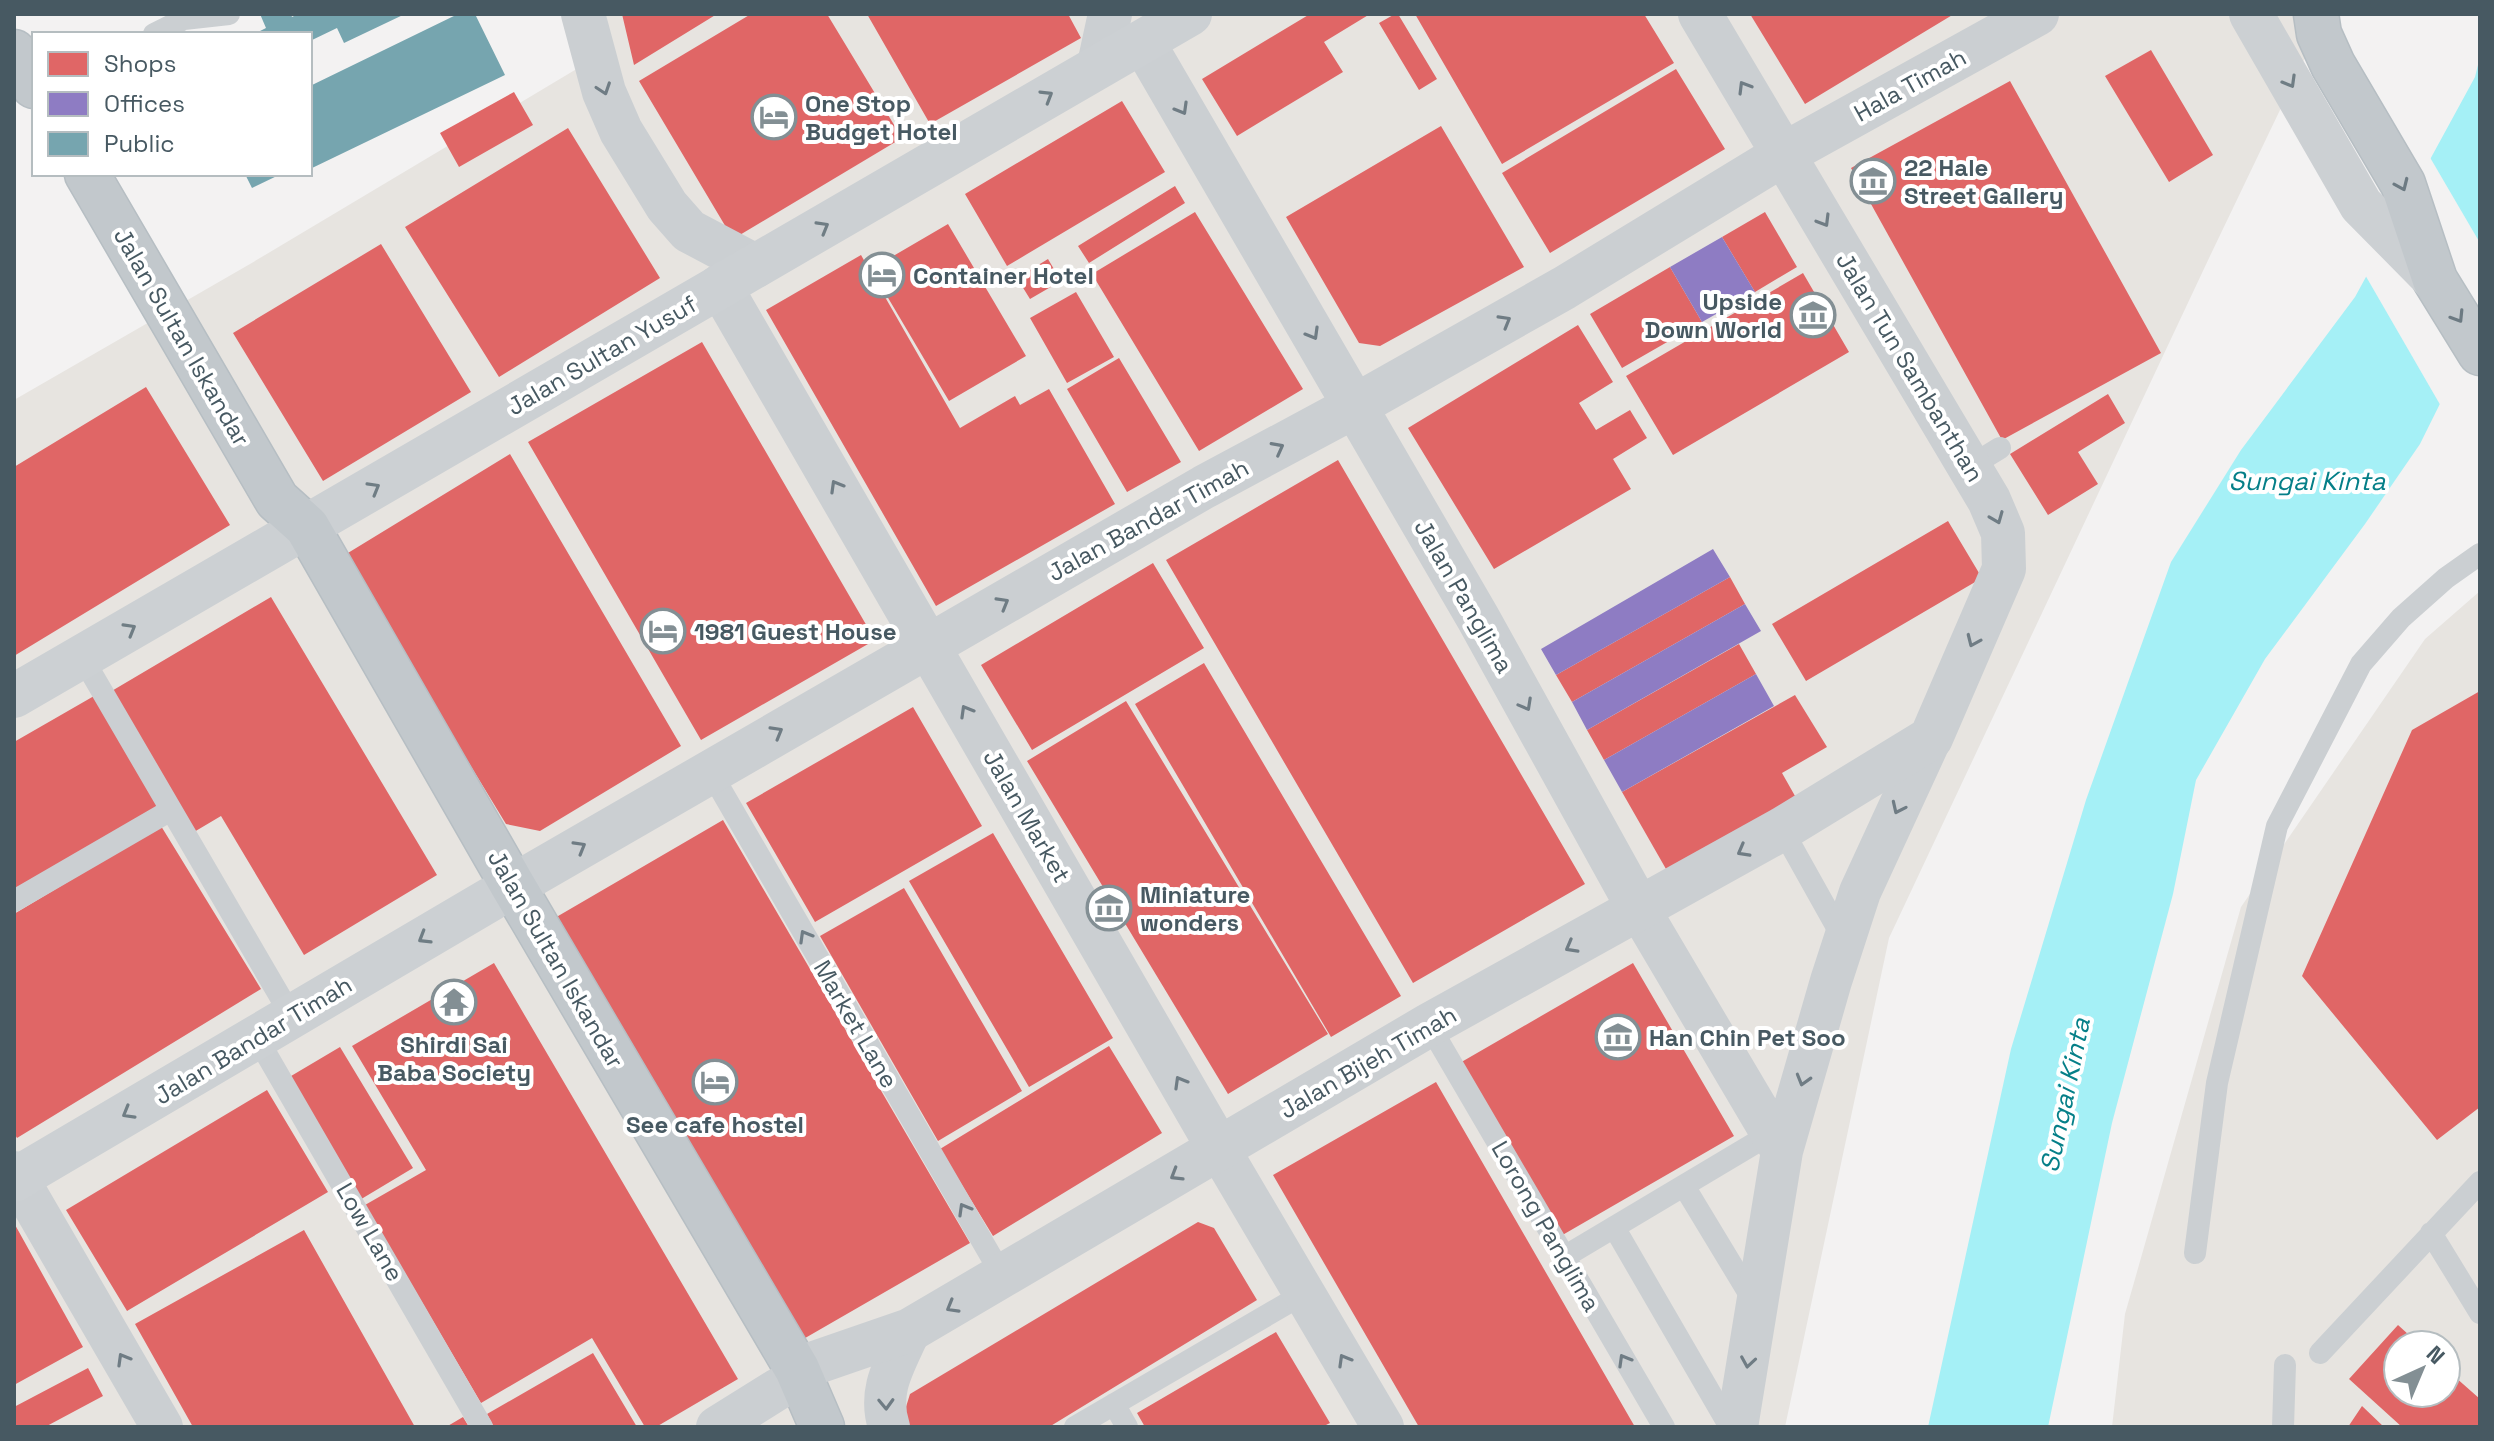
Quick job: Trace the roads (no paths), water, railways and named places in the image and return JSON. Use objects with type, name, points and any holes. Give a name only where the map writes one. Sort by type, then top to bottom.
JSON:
[{"type":"highway","points":[[2316,14],[2319,34],[2333,65],[2403,184],[2435,280],[2480,353]]},
{"type":"highway","points":[[14,52],[32,83]]},
{"type":"highway","name":"Jalan Sultan Iskandar","points":[[88,176],[502,892],[788,1379],[822,1427]]},
{"type":"highway","name":"Jalan Sultan Iskandar","points":[[788,1379],[807,1427]]},
{"type":"main road","name":"Jalan Sultan Yusuf","points":[[14,696],[82,657],[289,522],[738,276],[1190,14]]},
{"type":"main road","points":[[2251,14],[2361,205],[2435,280]]},
{"type":"main road","name":"Jalan Bandar Timah","points":[[15,1177],[502,892]]},
{"type":"street","points":[[583,14],[604,92],[621,131],[667,206],[738,276]]},
{"type":"street","points":[[1099,65],[1110,14]]},
{"type":"street","name":"Jalan Tun Sambanthan","points":[[1700,14],[1784,154],[1984,457],[1989,500],[2003,533],[2004,569],[1931,738]]},
{"type":"street","name":"Hala Timah","points":[[1784,154],[2037,14]]},
{"type":"street","name":"Jalan Panglima","points":[[1143,42],[1478,618],[1639,909],[1777,1142]]},
{"type":"street","name":"Jalan Bandar Timah","points":[[502,892],[1204,487],[1564,288],[1784,154]]},
{"type":"street","name":"Jalan Market","points":[[738,276],[928,645],[1383,1427]]},
{"type":"street","points":[[1737,1427],[1757,1307],[1777,1142],[1860,892],[1931,738]]},
{"type":"street","name":"Jalan Bijeh Timah","points":[[717,1427],[788,1379],[910,1330],[1429,1025],[1782,829],[1931,738]]},
{"type":"street","points":[[15,1177],[162,1427]]},
{"type":"street","points":[[889,1427],[883,1401],[888,1378],[910,1330]]},
{"type":"lane","points":[[158,32],[184,19],[229,14]]},
{"type":"lane","points":[[2195,1253],[2217,1083],[2277,826],[2361,664],[2401,618],[2446,578],[2480,554]]},
{"type":"lane","name":"Low Lane","points":[[82,657],[171,810],[274,1027],[482,1427]]},
{"type":"lane","name":"Market Lane","points":[[710,771],[1003,1277]]},
{"type":"lane","points":[[14,901],[171,810]]},
{"type":"lane","points":[[1782,829],[1845,941]]},
{"type":"lane","name":"Lorong Panglima","points":[[1429,1025],[1664,1427]]},
{"type":"lane","points":[[1564,1257],[1684,1186],[1777,1142]]},
{"type":"lane","points":[[2320,1353],[2480,1182]]},
{"type":"lane","points":[[1684,1186],[1757,1307]]},
{"type":"lane","points":[[1614,1227],[1730,1427]]},
{"type":"lane","points":[[2431,1233],[2480,1313]]},
{"type":"lane","points":[[1075,1427],[1305,1293]]},
{"type":"lane","points":[[2283,1427],[2285,1365]]},
{"type":"lane","points":[[1114,1404],[1127,1427]]},
{"type":"water","name":"Sungai Kinta","points":[[2480,57],[2480,323],[2420,444],[2265,659],[2196,780],[2173,894],[2112,1123],[2048,1427],[1928,1427],[2011,1049],[2086,800],[2171,562],[2241,450],[2355,297],[2475,77]]},
{"type":"place","name":"One Stop Budget Hotel","points":[[774,117]]},
{"type":"place","name":"22 Hale Street Gallery","points":[[1873,181]]},
{"type":"place","name":"Container Hotel","points":[[882,275]]},
{"type":"place","name":"Upside Down World","points":[[1813,315]]},
{"type":"place","name":"1981 Guest House","points":[[663,631]]},
{"type":"place","name":"Miniature wonders","points":[[1109,908]]},
{"type":"place","name":"Shirdi Sai Baba Society","points":[[454,1002]]},
{"type":"place","name":"Han Chin Pet Soo","points":[[1618,1037]]},
{"type":"place","name":"See cafe hostel","points":[[715,1082]]}]
